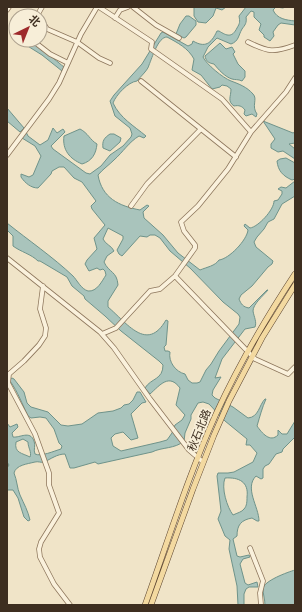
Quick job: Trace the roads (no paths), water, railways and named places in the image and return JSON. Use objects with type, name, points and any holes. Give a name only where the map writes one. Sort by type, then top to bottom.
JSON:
[{"type":"main road","name":"秋石北路","points":[[146,605],[216,414],[295,274]]},
{"type":"main road","name":"秋石北路","points":[[151,605],[203,462],[250,354],[262,338],[295,285]]},
{"type":"street","points":[[7,155],[49,99],[59,83],[80,34],[98,7],[152,42],[151,49],[222,99],[251,132]]},
{"type":"street","points":[[115,18],[120,10],[128,7]]},
{"type":"street","points":[[132,7],[179,38]]},
{"type":"street","points":[[48,29],[77,42],[110,63]]},
{"type":"street","points":[[248,42],[264,50],[280,51],[295,45]]},
{"type":"street","points":[[42,48],[50,54],[68,63]]},
{"type":"street","points":[[102,334],[116,328],[150,290],[160,289],[175,276],[195,248],[195,245],[184,231],[182,222],[198,206],[228,169],[251,132],[286,92],[295,78]]},
{"type":"street","points":[[140,81],[236,157]]},
{"type":"street","points":[[131,206],[147,184],[201,129]]},
{"type":"street","points":[[7,258],[102,334],[189,450],[203,462]]},
{"type":"street","points":[[175,276],[255,360],[288,374],[295,367]]},
{"type":"street","points":[[43,286],[40,308],[46,328],[46,336],[40,345],[9,374],[7,378],[8,383],[37,440],[49,473],[49,485],[59,513],[41,542],[39,549],[40,557],[54,584],[70,605]]},
{"type":"street","points":[[250,548],[263,582],[260,593],[261,605]]},
{"type":"water","points":[[194,7],[226,7],[222,10],[216,8],[213,16],[206,23],[198,22],[194,16]]},
{"type":"water","points":[[246,7],[276,7],[273,10],[279,17],[295,21],[295,25],[281,23],[278,25],[273,32],[274,36],[270,41],[264,37],[259,30],[261,24],[254,17],[254,12],[251,11],[246,17],[246,24],[236,41],[231,44],[217,38],[208,47],[203,57],[219,74],[246,88],[253,94],[255,98],[256,117],[252,114],[246,116],[243,108],[232,104],[230,101],[231,89],[227,86],[222,85],[212,89],[201,75],[192,70],[194,59],[189,52],[171,39],[167,37],[164,38],[158,44],[146,71],[137,81],[123,89],[113,103],[123,117],[146,136],[144,138],[139,136],[135,138],[98,175],[103,190],[113,200],[125,206],[140,210],[147,205],[149,206],[143,212],[144,218],[163,235],[178,253],[200,270],[213,265],[232,253],[241,244],[247,234],[248,230],[244,226],[245,224],[250,228],[257,225],[269,213],[274,201],[278,200],[282,194],[282,191],[278,189],[281,187],[286,188],[295,181],[295,196],[282,204],[274,219],[268,222],[254,242],[256,247],[273,261],[272,264],[252,286],[241,295],[239,299],[242,305],[249,308],[268,290],[253,308],[256,323],[255,327],[245,329],[222,359],[215,378],[221,377],[213,390],[212,395],[248,418],[257,413],[263,401],[266,399],[257,426],[269,438],[278,435],[278,430],[282,434],[287,434],[295,421],[295,437],[283,449],[282,452],[276,454],[269,464],[265,466],[263,469],[263,478],[261,479],[256,476],[251,486],[259,521],[252,518],[242,522],[239,526],[237,536],[233,539],[237,556],[240,557],[249,555],[250,557],[243,559],[240,564],[245,583],[248,585],[257,582],[258,587],[249,587],[246,589],[244,594],[244,605],[238,605],[237,586],[229,549],[230,540],[225,536],[218,519],[221,511],[217,476],[218,473],[234,472],[253,462],[257,453],[250,445],[246,445],[247,439],[225,421],[209,404],[203,402],[198,403],[191,415],[184,441],[173,447],[98,464],[95,462],[74,468],[70,468],[65,454],[62,454],[44,462],[25,464],[17,468],[14,473],[19,492],[30,520],[28,521],[24,517],[18,498],[13,490],[7,490],[7,468],[9,465],[7,462],[7,423],[10,427],[17,424],[18,427],[12,433],[13,437],[27,435],[32,438],[35,443],[35,454],[41,455],[48,453],[61,449],[62,446],[59,443],[54,429],[46,418],[31,418],[28,416],[10,381],[12,378],[24,392],[27,403],[31,407],[48,412],[61,425],[68,426],[82,424],[98,413],[113,411],[121,408],[124,405],[129,404],[137,392],[140,392],[146,402],[142,403],[131,414],[138,438],[131,440],[123,432],[115,434],[111,438],[113,446],[121,451],[167,440],[175,425],[182,420],[185,415],[176,405],[180,388],[172,381],[161,384],[150,394],[145,388],[161,374],[163,365],[159,361],[121,331],[85,299],[84,296],[72,286],[67,277],[13,246],[13,236],[7,230],[7,223],[49,255],[73,276],[86,290],[91,291],[97,288],[106,275],[103,269],[100,270],[97,268],[89,271],[85,264],[97,249],[94,238],[105,225],[92,209],[91,206],[96,201],[82,182],[74,178],[64,167],[59,167],[52,171],[38,188],[26,183],[21,177],[21,174],[29,177],[33,175],[41,156],[35,146],[22,138],[26,132],[28,136],[40,145],[48,140],[53,128],[57,133],[63,129],[65,132],[51,146],[86,173],[90,174],[101,166],[110,155],[123,146],[131,137],[132,134],[130,128],[115,116],[110,101],[142,64],[161,33],[163,32],[188,46],[192,44],[193,41],[201,44],[207,44],[217,31],[231,35],[239,24],[239,16]],"holes":[[[108,228],[123,236],[117,250],[122,256],[140,236],[147,237],[150,235],[155,235],[160,238],[170,251],[190,268],[240,317],[239,324],[206,370],[200,382],[192,383],[188,380],[185,374],[176,369],[171,363],[170,352],[165,351],[164,347],[166,345],[168,321],[166,320],[159,330],[152,334],[144,335],[130,327],[108,307],[108,301],[118,285],[116,277],[104,262],[107,256],[114,251],[103,239]],[[23,439],[28,442],[31,453],[30,457],[17,451],[16,442]],[[225,478],[235,478],[245,484],[247,492],[246,506],[242,511],[233,515],[225,497]]]},
{"type":"water","points":[[186,16],[189,16],[196,21],[196,25],[184,38],[176,34],[180,24]]},
{"type":"water","points":[[220,43],[226,49],[232,47],[235,52],[233,54],[238,64],[245,71],[245,77],[242,81],[227,77],[214,64],[207,60],[205,56]]},
{"type":"water","points":[[31,48],[40,48],[64,67],[62,71]]},
{"type":"water","points":[[7,108],[24,128],[20,132],[7,121]]},
{"type":"water","points":[[263,121],[293,133],[295,132],[295,143],[289,144],[295,149],[295,159],[283,151],[278,152],[271,148],[271,144],[275,139]]},
{"type":"water","points":[[80,129],[97,144],[93,157],[82,164],[71,157],[64,146],[64,136]]},
{"type":"water","points":[[110,134],[114,134],[121,138],[120,142],[110,151],[103,148],[103,142]]},
{"type":"water","points":[[286,158],[295,163],[295,179],[292,180],[286,177],[278,168],[277,161]]},
{"type":"water","points":[[295,570],[295,605],[265,605],[263,591],[264,586],[276,577]]}]
